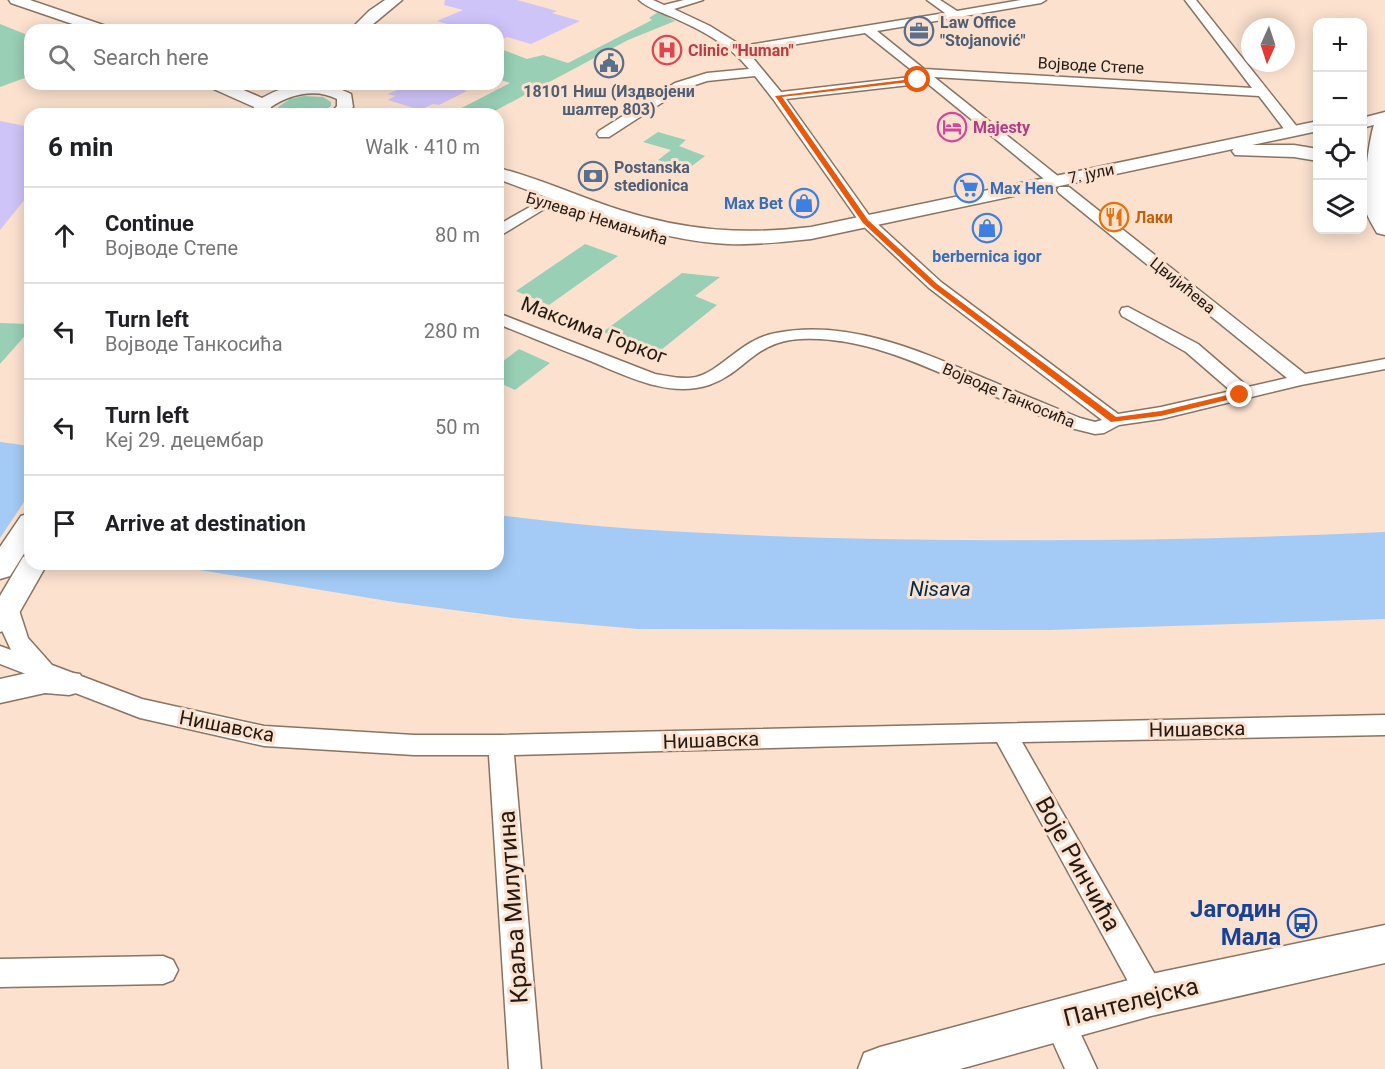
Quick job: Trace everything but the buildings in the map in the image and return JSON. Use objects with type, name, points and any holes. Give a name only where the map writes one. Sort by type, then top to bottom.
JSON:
[{"type":"main road","points":[[1385,117],[1380,136],[1376,182],[1376,208],[1385,228]]},
{"type":"main road","points":[[1242,151],[1294,151],[1313,154]]},
{"type":"main road","name":"Пантелејска","points":[[880,1069],[1151,995],[1385,944]]},
{"type":"street","points":[[16,0],[86,24]]},
{"type":"street","points":[[364,24],[395,0]]},
{"type":"street","name":"Војводе Танкосића","points":[[644,0],[709,30],[740,50],[778,96],[870,226],[935,285],[1114,420],[1104,427],[1095,428],[1074,423],[920,357],[849,339],[806,334]]},
{"type":"street","points":[[661,9],[698,0]]},
{"type":"street","points":[[932,0],[956,15]]},
{"type":"street","points":[[740,50],[1041,0]]},
{"type":"street","points":[[1190,0],[1293,131]]},
{"type":"street","points":[[0,6],[51,24]]},
{"type":"street","name":"Цвијићева","points":[[868,29],[1301,381]]},
{"type":"street","points":[[604,134],[685,83],[707,77],[758,72]]},
{"type":"street","name":"Војводе Степе","points":[[778,96],[924,75],[1261,92]]},
{"type":"street","points":[[231,90],[245,95],[260,108]]},
{"type":"street","points":[[263,108],[269,100],[296,90]]},
{"type":"street","points":[[335,90],[346,100],[344,108]]},
{"type":"street","points":[[1367,119],[1385,117]]},
{"type":"street","points":[[1367,122],[1385,117]]},
{"type":"street","name":"7. јули","points":[[870,226],[1313,127]]},
{"type":"street","name":"7. јули","points":[[1059,185],[1242,151],[1313,135]]},
{"type":"street","name":"Булевар Немањића","points":[[504,175],[649,226],[701,237],[774,239],[870,226]]},
{"type":"street","name":"Булевар Немањића","points":[[504,188],[645,236],[723,249],[789,247],[870,226]]},
{"type":"street","points":[[504,228],[544,203]]},
{"type":"street","points":[[1128,312],[1192,348],[1245,394]]},
{"type":"street","name":"Максима Горког","points":[[504,320],[651,379],[675,384],[708,379],[747,349],[776,338],[806,334]]},
{"type":"street","points":[[1114,420],[1161,413],[1385,364]]},
{"type":"street","points":[[0,569],[24,531]]},
{"type":"street","points":[[29,570],[6,610],[17,642],[26,656],[58,678]]},
{"type":"street","name":"Нишавска","points":[[0,655],[140,708],[264,736],[403,745],[501,745],[1385,725]]},
{"type":"street","points":[[0,677],[24,671],[58,678]]},
{"type":"street","points":[[0,691],[58,678]]},
{"type":"street","name":"Воје Ринчића","points":[[1004,732],[1151,995]]},
{"type":"street","name":"Краља Милутина","points":[[501,745],[525,1069]]},
{"type":"street","points":[[0,974],[163,970]]},
{"type":"street","points":[[1058,1020],[1081,1069]]},
{"type":"green space","points":[[658,12],[675,21],[628,40],[500,108],[462,108],[496,90],[504,90],[504,86],[510,83],[504,81],[504,50],[527,59],[543,55],[568,63],[652,20],[649,18]]},
{"type":"green space","points":[[0,24],[24,34],[24,78],[0,87]]},
{"type":"green space","points":[[304,96],[323,97],[331,102],[331,106],[328,108],[278,108],[290,99]]},
{"type":"green space","points":[[658,132],[686,140],[679,146],[705,156],[688,169],[658,160],[671,150],[643,142]]},
{"type":"green space","points":[[585,244],[618,256],[549,305],[516,291]]},
{"type":"green space","points":[[682,273],[720,277],[695,296],[717,305],[656,354],[603,332]]},
{"type":"green space","points":[[0,323],[24,324],[24,337],[0,364]]},
{"type":"green space","points":[[519,349],[550,363],[515,390],[504,385],[504,360]]},
{"type":"water","points":[[0,442],[24,445],[24,541],[0,537]]},
{"type":"water","name":"Nisava","points":[[504,516],[593,526],[735,535],[878,539],[1132,540],[1385,532],[1385,619],[1049,630],[638,629],[514,618],[394,602],[199,570],[504,570]]},
{"type":"pier","points":[[24,502],[24,544],[0,540]]},
{"type":"place","name":"Law Office \"Stojanović\"","points":[[919,31]]},
{"type":"place","name":"Clinic \"Human\"","points":[[667,50]]},
{"type":"place","name":"18101 Ниш (Издвојени шалтер 803)","points":[[609,63]]},
{"type":"place","name":"Majesty","points":[[952,127]]},
{"type":"place","name":"Postanska stedionica","points":[[593,176]]},
{"type":"place","name":"Max Hen","points":[[969,188]]},
{"type":"place","name":"Max Bet","points":[[804,203]]},
{"type":"place","name":"Лаки","points":[[1114,217]]},
{"type":"place","name":"berbernica igor","points":[[987,228]]},
{"type":"place","name":"Јагодин Мала","points":[[1302,923]]},
{"type":"route","points":[[918,80],[778,96],[866,221],[935,285],[981,322],[1114,420],[1161,413],[1240,395]]}]
